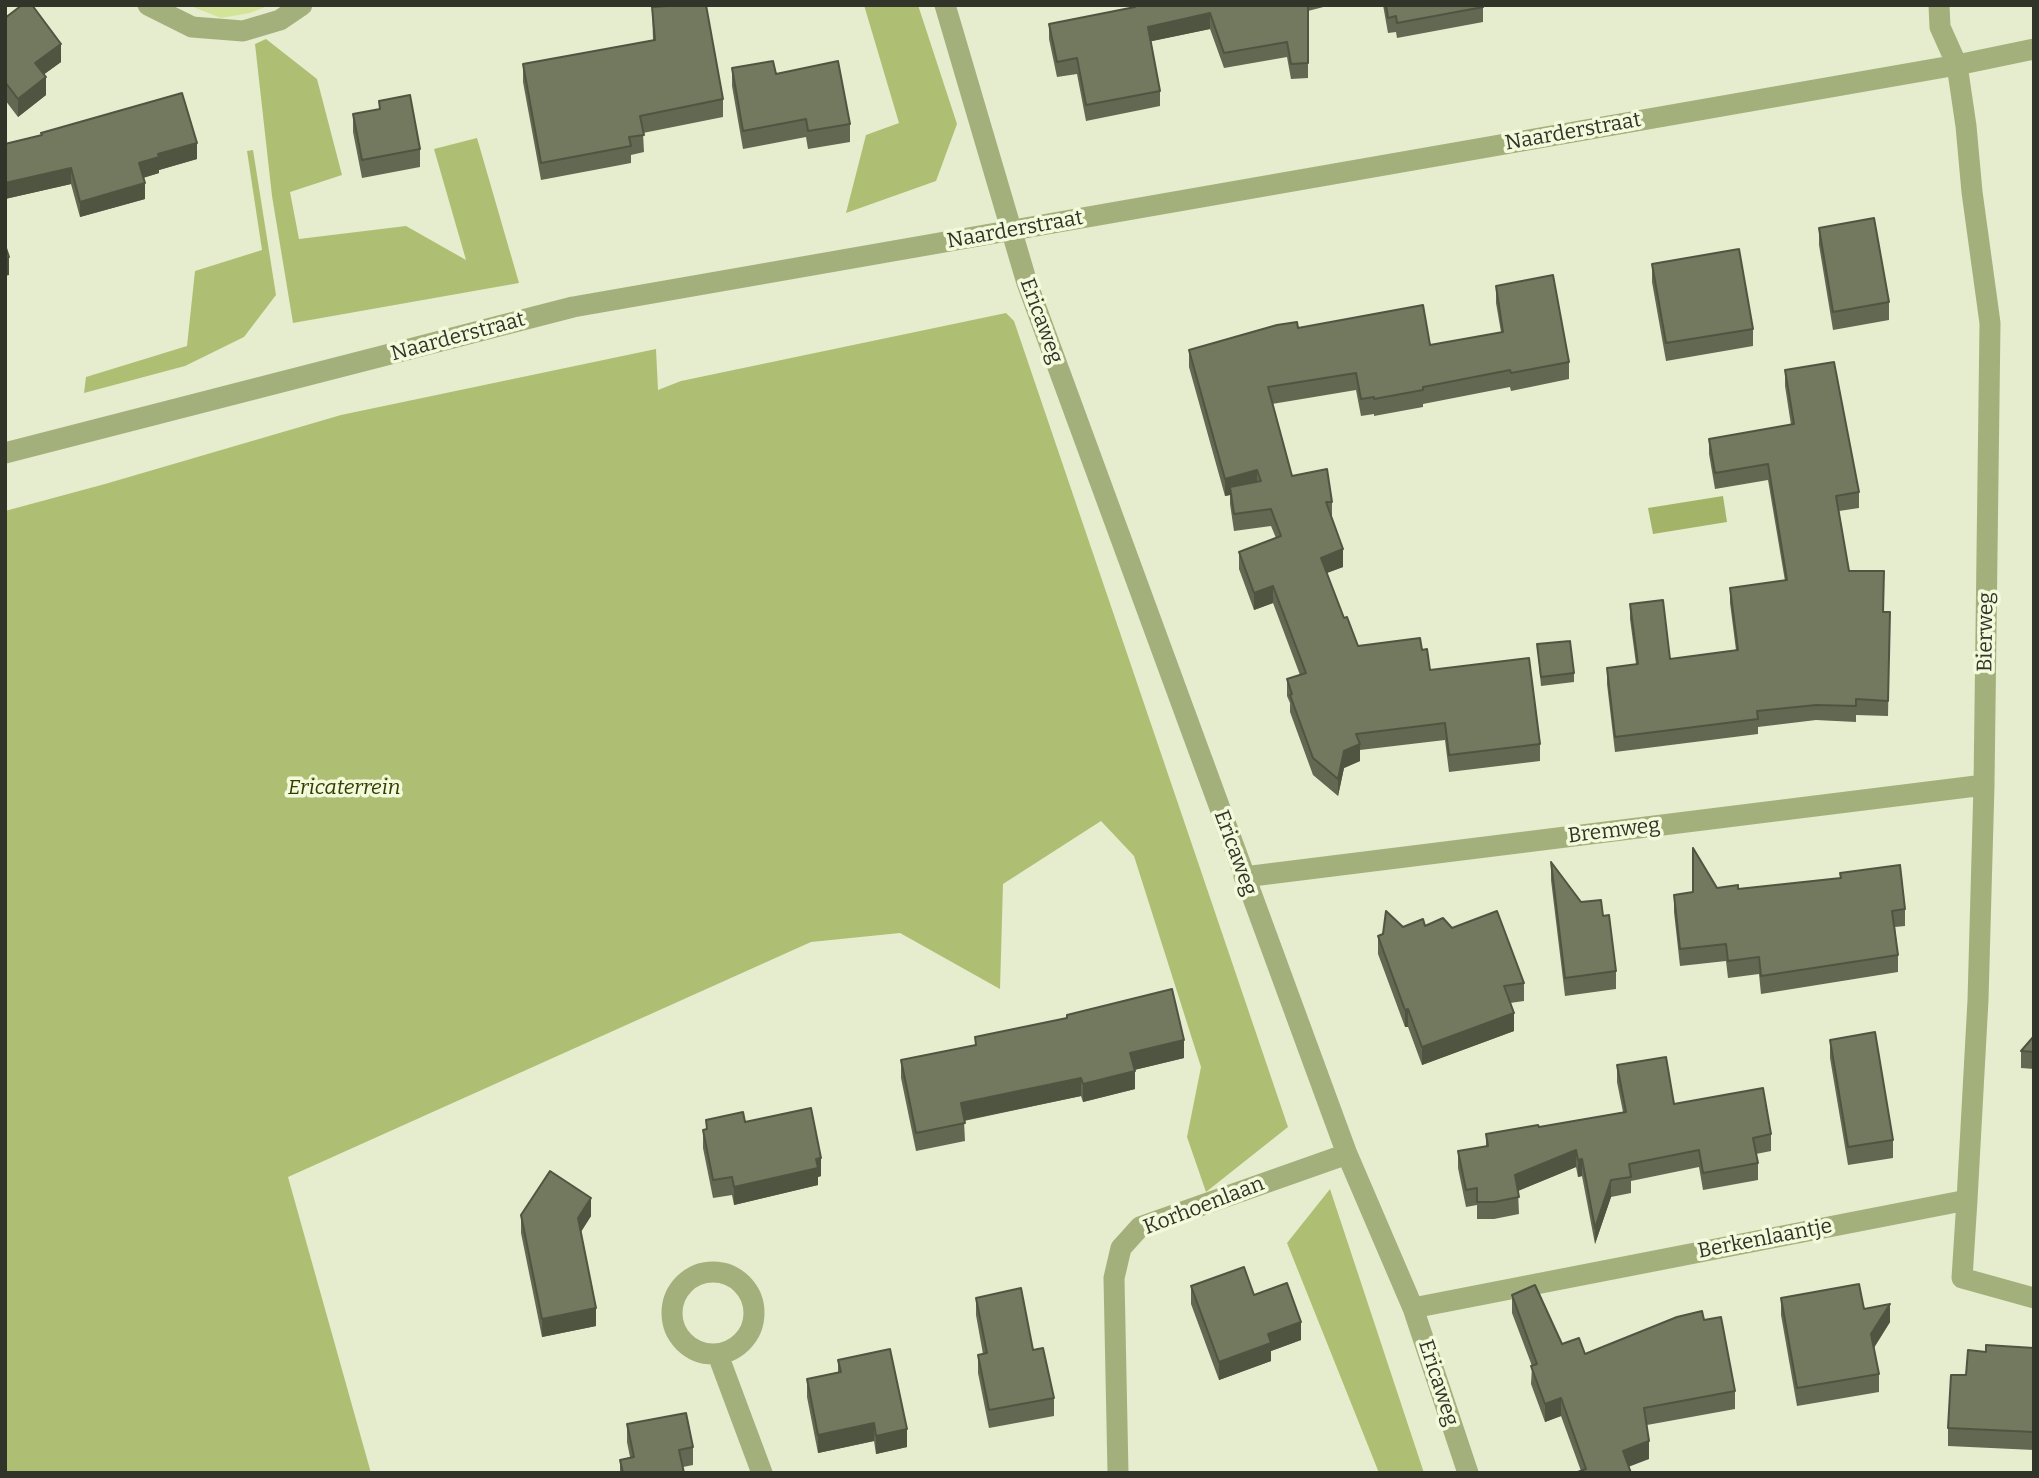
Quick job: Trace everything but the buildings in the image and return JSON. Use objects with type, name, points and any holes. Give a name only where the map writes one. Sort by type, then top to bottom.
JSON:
[{"type":"street","points":[[148,5],[192,27],[243,31],[280,20],[302,5]]},
{"type":"street","name":"Ericaweg","points":[[945,5],[1027,283],[1347,1154],[1413,1308],[1468,1473]]},
{"type":"street","name":"Bierweg","points":[[1939,5],[1940,27],[1957,65],[1990,323],[1984,785],[1978,1000],[1967,1200]]},
{"type":"street","name":"Naarderstraat","points":[[5,453],[573,307],[1957,65],[2034,49]]},
{"type":"street","name":"Bremweg","points":[[1244,877],[1984,785]]},
{"type":"street","name":"Korhoenlaan","points":[[1118,1473],[1114,1278],[1121,1248],[1140,1227],[1347,1154]]},
{"type":"street","points":[[1967,1200],[1962,1278],[2034,1298]]},
{"type":"street","name":"Berkenlaantje","points":[[1413,1308],[1967,1200]]},
{"type":"street","points":[[718,1355],[762,1473]]},
{"type":"shaded area","points":[[188,5],[270,5],[250,13],[221,18]]},
{"type":"shaded area","points":[[1723,496],[1727,522],[1653,534],[1648,508]]},
{"type":"green space","points":[[864,5],[918,5],[957,124],[936,181],[846,213],[866,135],[899,123]]},
{"type":"green space","points":[[266,39],[317,79],[342,175],[290,192],[299,239],[406,226],[466,260],[434,149],[477,138],[519,283],[293,323],[272,196],[255,44]]},
{"type":"green space","points":[[253,150],[276,295],[244,337],[185,366],[84,393],[86,377],[187,346],[195,271],[262,250],[247,151]]},
{"type":"green space","name":"Ericaterrein","points":[[1006,313],[1014,321],[1288,1127],[1206,1192],[1187,1137],[1201,1067],[1134,856],[1101,821],[1003,884],[1000,989],[900,933],[811,942],[288,1177],[371,1473],[5,1473],[5,511],[341,415],[656,349],[658,390],[681,381]]},
{"type":"green space","points":[[1330,1189],[1424,1473],[1379,1473],[1287,1243]]}]
